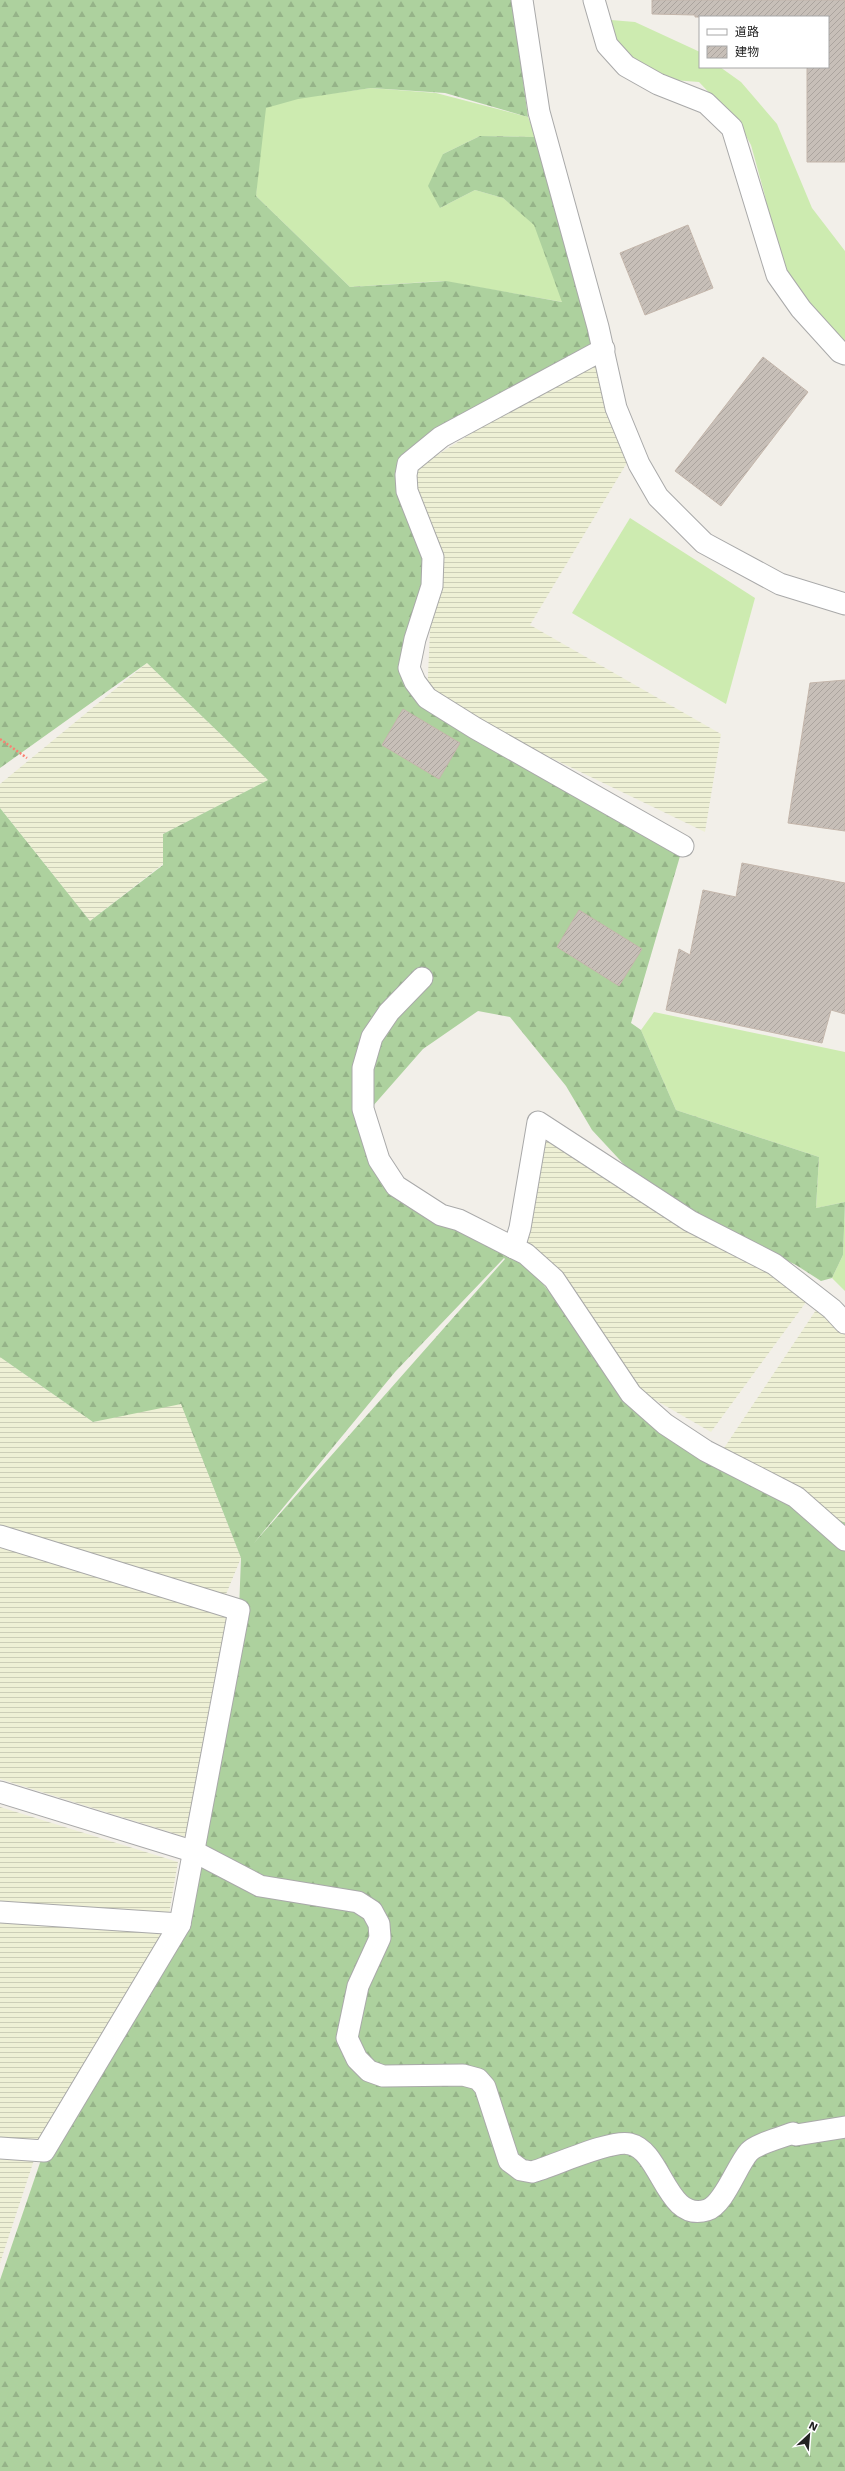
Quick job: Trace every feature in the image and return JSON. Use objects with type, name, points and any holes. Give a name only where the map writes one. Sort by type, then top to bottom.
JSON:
[{"type":"street","points":[[522,0],[539,112],[604,349],[616,408],[639,464],[658,497],[704,543],[780,584],[845,604]]},
{"type":"street","points":[[594,0],[607,45],[626,66],[658,84],[706,102],[732,128],[777,275],[801,310],[840,352],[845,354]]},
{"type":"street","points":[[604,349],[441,437],[408,464],[406,475],[407,491],[433,557],[432,586],[415,639],[409,668],[415,682],[428,698],[482,732],[683,846]]},
{"type":"street","points":[[422,978],[384,1018],[372,1037],[363,1068],[362,1100],[379,1160],[396,1186],[441,1215],[459,1220],[526,1254],[554,1280],[631,1394],[665,1424],[706,1451],[796,1497],[845,1540]]},
{"type":"street","points":[[514,1248],[520,1228],[538,1122],[690,1221],[774,1264],[832,1309],[845,1323]]},
{"type":"street","points":[[0,1536],[239,1610],[195,1852],[180,1924],[44,2151],[0,2148]]},
{"type":"street","points":[[0,1792],[195,1852],[260,1886],[342,1898],[358,1902],[372,1911],[379,1924],[380,1938],[358,1986],[347,2038],[351,2050],[369,2071],[383,2076],[463,2075],[478,2079],[485,2087],[509,2161],[521,2170],[532,2172],[610,2146],[629,2143],[639,2147],[649,2157],[674,2199],[696,2212],[708,2210],[717,2203],[750,2151],[793,2133],[796,2135],[845,2127]]},
{"type":"street","points":[[0,1912],[180,1924]]},
{"type":"path","points":[[0,739],[27,758]]},
{"type":"green space","points":[[0,0],[512,0],[528,117],[445,93],[371,88],[298,99],[266,108],[256,196],[350,287],[446,281],[562,302],[534,225],[503,198],[475,190],[440,208],[428,186],[443,154],[480,136],[536,137],[594,348],[408,464],[432,586],[415,682],[683,846],[631,1023],[641,1030],[676,1110],[819,1157],[816,1208],[845,1202],[843,1255],[832,1278],[821,1281],[796,1265],[715,1225],[631,1172],[592,1130],[566,1086],[510,1017],[478,1011],[423,1049],[365,1115],[384,1168],[514,1248],[631,1394],[751,1475],[845,1523],[845,2471],[0,2471],[0,2280],[44,2151],[188,1889],[239,1610],[241,1558],[181,1404],[93,1422],[0,1357],[0,808],[90,921],[163,865],[163,834],[268,780],[147,663],[0,768]],"holes":[[[504,1258],[505,1259],[254,1543],[395,1372]]]},
{"type":"green space","points":[[599,19],[635,22],[699,52],[699,68],[721,68],[741,82],[777,124],[812,208],[845,251],[845,344],[777,275],[765,196],[751,145],[740,125],[699,82],[647,78]]},
{"type":"green space","points":[[371,88],[436,93],[528,117],[536,137],[480,136],[443,154],[440,208],[475,190],[503,198],[540,229],[563,302],[442,281],[350,287],[256,196],[262,103]]},
{"type":"green space","points":[[604,349],[634,451],[530,625],[721,734],[705,832],[427,698],[432,586],[406,475]]},
{"type":"green space","points":[[630,518],[755,598],[726,704],[572,613]]},
{"type":"green space","points":[[147,663],[268,780],[163,834],[163,864],[90,921],[0,808],[0,784]]},
{"type":"green space","points":[[654,1012],[845,1052],[845,1202],[816,1208],[819,1157],[676,1110],[641,1030]]},
{"type":"green space","points":[[538,1122],[812,1294],[711,1432],[622,1381],[514,1248]]},
{"type":"green space","points":[[845,1202],[845,1291],[832,1278],[843,1255]]},
{"type":"green space","points":[[822,1301],[845,1327],[845,1535],[718,1457]]},
{"type":"green space","points":[[0,1357],[93,1422],[181,1403],[241,1558],[222,1604],[239,1610],[186,1837],[0,1779]]},
{"type":"green space","points":[[0,1807],[178,1862],[168,1919],[0,1906]]},
{"type":"green space","points":[[0,1915],[180,1924],[37,2151],[0,2263]]},
{"type":"building","points":[[652,0],[845,0],[845,162],[807,162],[807,68],[829,68],[829,16],[695,17],[695,15],[652,14]]},
{"type":"building","points":[[688,225],[713,288],[645,315],[620,253]]},
{"type":"building","points":[[763,357],[808,392],[721,506],[675,471]]},
{"type":"building","points":[[845,680],[845,831],[788,823],[810,683]]},
{"type":"building","points":[[403,709],[460,743],[439,779],[382,745]]},
{"type":"building","points":[[742,863],[845,883],[845,1014],[831,1010],[822,1043],[666,1010],[679,949],[690,955],[703,890],[736,897]]},
{"type":"building","points":[[579,910],[642,949],[619,986],[557,947]]}]
